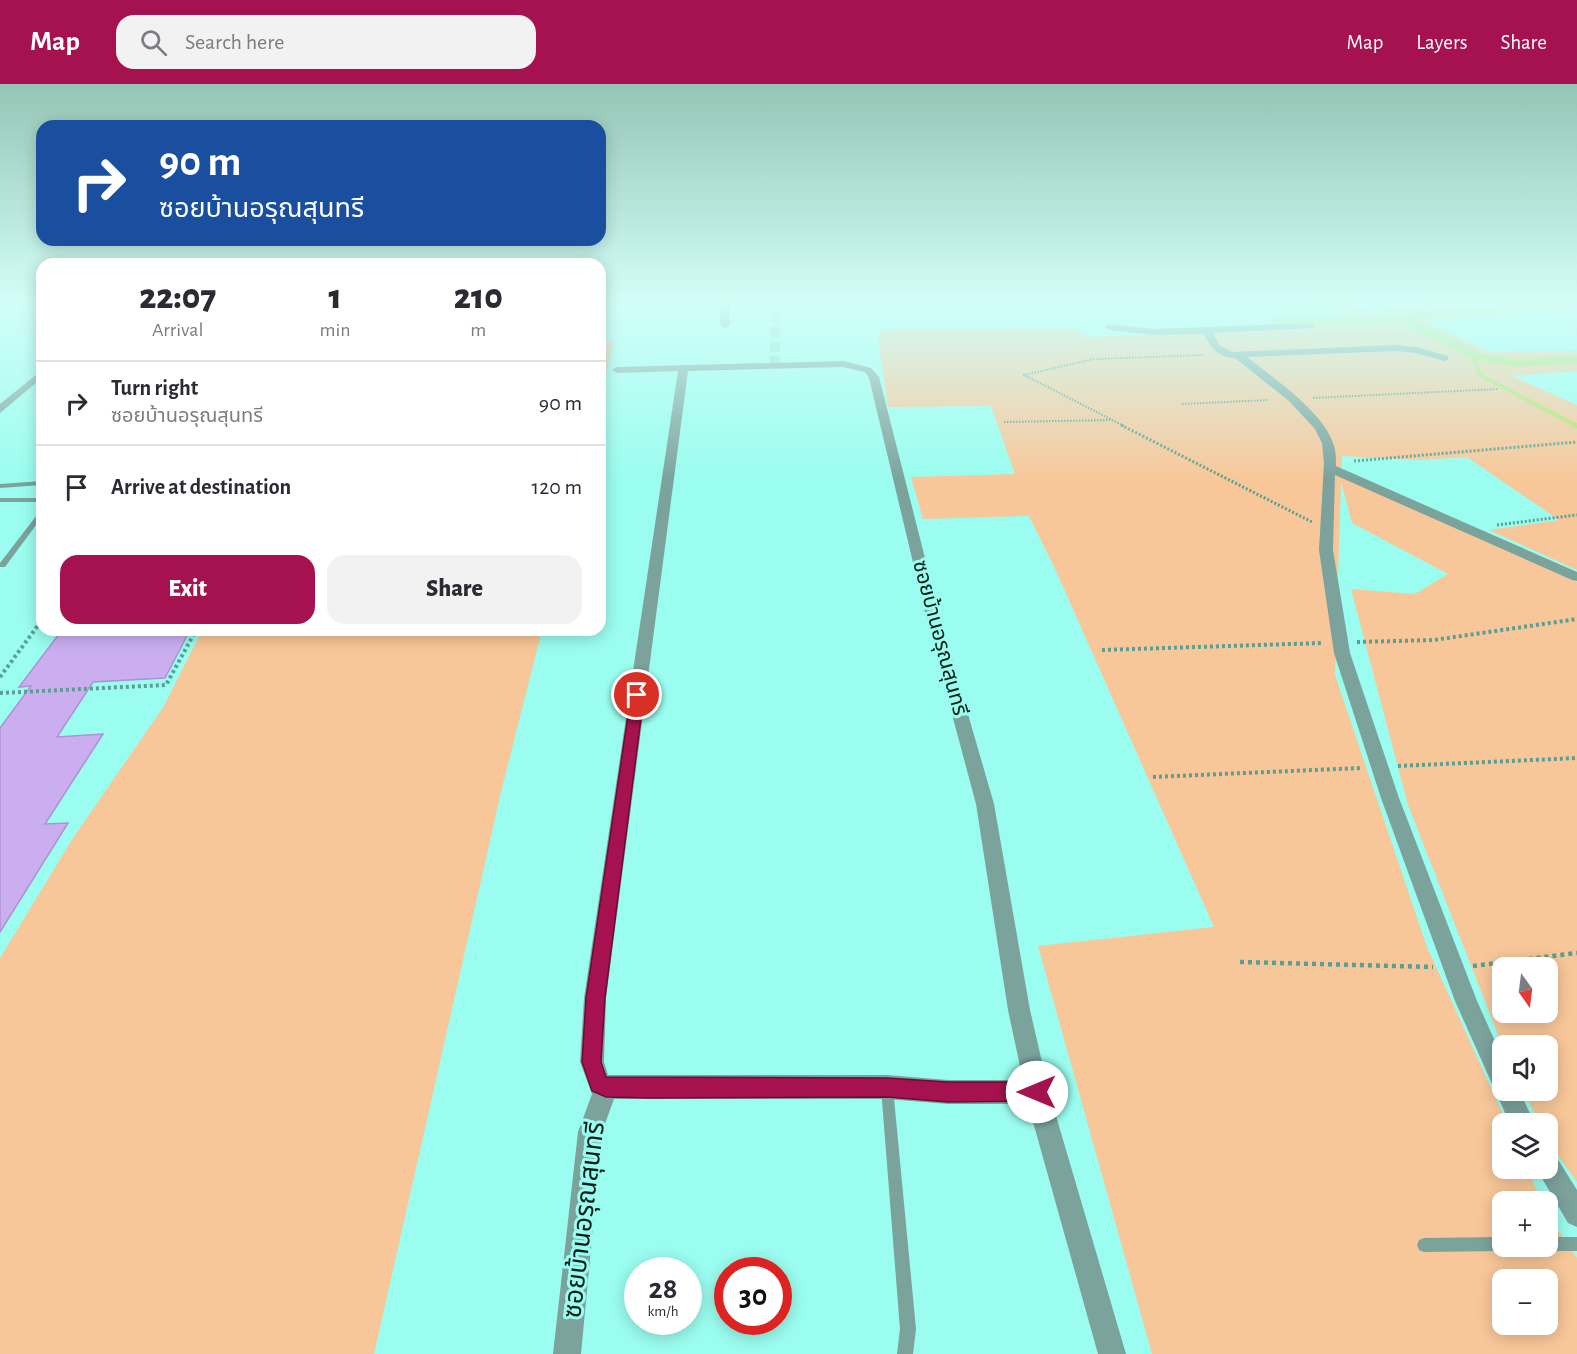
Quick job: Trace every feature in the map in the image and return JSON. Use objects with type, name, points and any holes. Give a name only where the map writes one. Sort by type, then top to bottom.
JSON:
[{"type":"street","points":[[1242,361],[1293,399],[1320,428],[1328,444],[1330,465],[1325,528],[1335,615],[1342,653],[1390,798],[1492,1064]]},
{"type":"street","name":"ซอยบ้านอรุณสุนทรี","points":[[617,370],[843,364],[868,370],[874,377],[934,621],[985,804],[1019,1010],[1037,1092],[1112,1354]]},
{"type":"street","points":[[682,369],[596,998],[592,1062],[599,1085],[606,1087],[887,1087],[948,1092],[1037,1092]]},
{"type":"street","points":[[0,411],[36,378]]},
{"type":"street","points":[[1330,465],[1577,577]]},
{"type":"street","name":"ซอยบ้านอรุณสุนทรี","points":[[567,1354],[590,1132],[606,1087]]},
{"type":"street","points":[[1555,1179],[1577,1214]]},
{"type":"lane","points":[[0,486],[36,483]]},
{"type":"lane","points":[[0,500],[36,500]]},
{"type":"lane","points":[[2,565],[36,520]]},
{"type":"lane","points":[[887,1087],[908,1329],[905,1354]]},
{"type":"lane","points":[[1424,1245],[1492,1244]]},
{"type":"lane","points":[[1558,1244],[1577,1244]]},
{"type":"path","points":[[1084,361],[1024,375],[1325,528]]},
{"type":"path","points":[[1182,404],[1498,389]]},
{"type":"path","points":[[1004,422],[1112,420]]},
{"type":"path","points":[[1330,465],[1577,442]]},
{"type":"path","points":[[1467,528],[1577,515]]},
{"type":"path","points":[[0,677],[36,628]]},
{"type":"path","points":[[0,693],[166,685],[193,636]]},
{"type":"path","points":[[1240,962],[1454,968],[1577,953]]},
{"type":"shaded area","points":[[881,361],[1577,361],[1577,371],[1512,376],[1577,405],[1577,570],[1489,530],[1559,520],[1467,457],[1422,460],[1342,456],[1341,477],[1577,582],[1577,1182],[1558,1156],[1558,1113],[1534,1113],[1529,1101],[1558,1101],[1558,1035],[1498,1035],[1494,1023],[1558,1023],[1558,957],[1492,957],[1492,1019],[1408,805],[1351,589],[1415,594],[1448,574],[1352,523],[1341,481],[1335,675],[1427,947],[1492,1090],[1492,1101],[1497,1101],[1502,1113],[1492,1113],[1492,1179],[1532,1179],[1537,1191],[1492,1191],[1492,1257],[1558,1257],[1558,1230],[1577,1258],[1577,1354],[1152,1354],[1038,946],[1214,927],[1056,571],[1029,516],[923,519],[911,477],[1015,474],[991,406],[888,407]]},
{"type":"shaded area","points":[[199,636],[540,636],[501,792],[374,1354],[0,1354],[0,958],[73,838],[164,706]]},
{"type":"building","points":[[57,636],[187,636],[165,678],[93,682],[57,737],[103,734],[45,824],[68,823],[0,932],[0,728],[31,686],[19,687]]},
{"type":"waterway","points":[[1475,361],[1480,375],[1577,426],[1574,425]]},
{"type":"waterway","points":[[1506,361],[1542,361]]},
{"type":"tunnel","points":[[774,361],[774,366]]},
{"type":"route","points":[[637,695],[591,1045],[593,1071],[599,1085],[649,1088],[887,1087],[948,1092],[1037,1092]]}]
